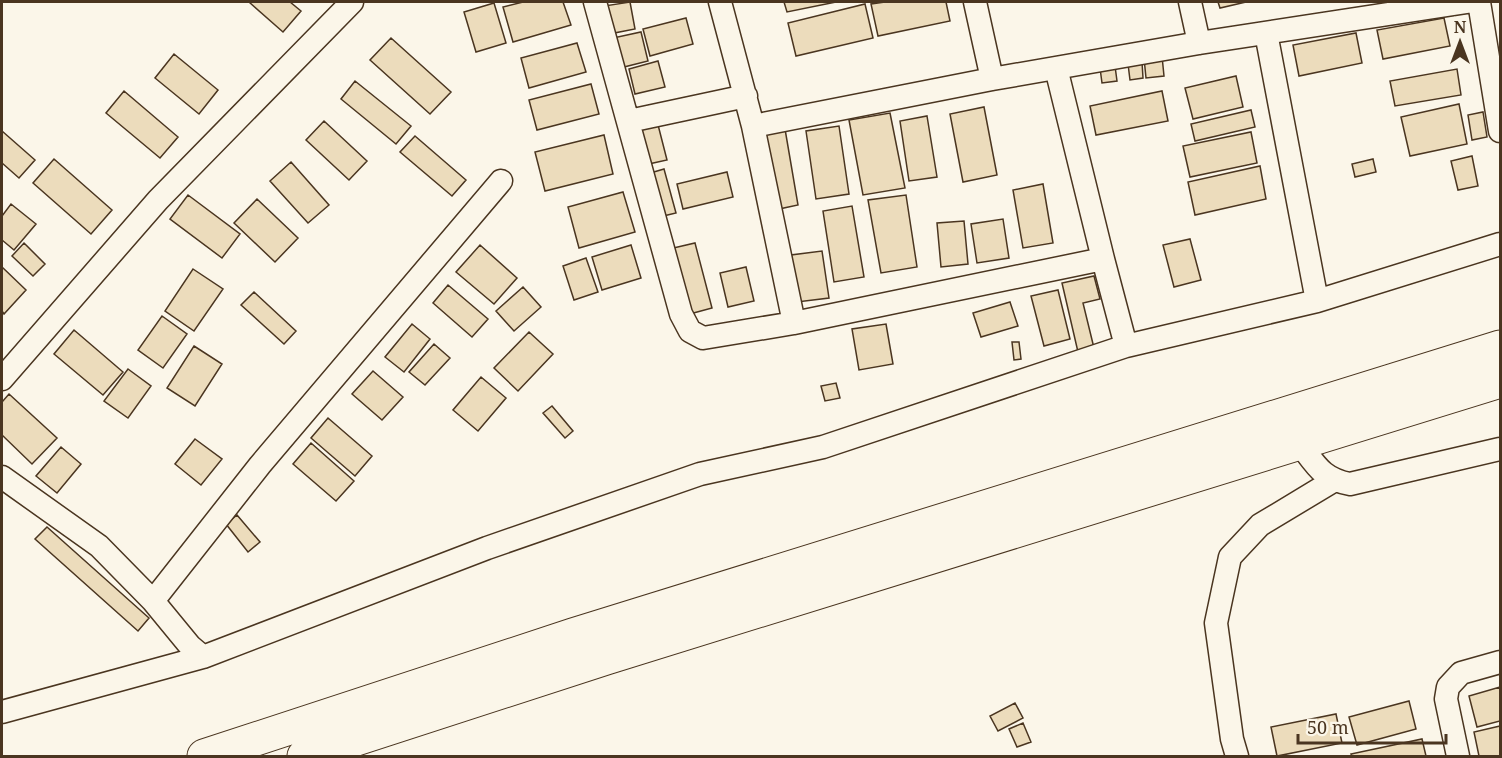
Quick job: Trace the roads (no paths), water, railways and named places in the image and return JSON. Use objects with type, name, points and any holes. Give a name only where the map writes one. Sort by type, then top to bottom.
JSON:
[{"type":"highway","points":[[204,756],[573,635],[1500,347]]},
{"type":"highway","points":[[304,756],[618,655],[1500,381]]},
{"type":"street","points":[[2,379],[159,200],[352,2]]},
{"type":"street","points":[[600,2],[681,315],[690,331],[703,339],[794,323],[1103,259]]},
{"type":"street","points":[[720,2],[753,126],[794,323]]},
{"type":"street","points":[[975,2],[992,80]]},
{"type":"street","points":[[1190,2],[1198,43]]},
{"type":"street","points":[[1479,2],[1500,131]]},
{"type":"street","points":[[753,126],[1198,43],[1453,3]]},
{"type":"street","points":[[1266,33],[1317,301]]},
{"type":"street","points":[[1056,68],[1126,346]]},
{"type":"street","points":[[629,121],[746,96]]},
{"type":"street","points":[[153,601],[260,465],[501,181]]},
{"type":"street","points":[[2,712],[203,657],[487,548],[689,478],[823,447],[1126,346],[1317,301],[1500,244]]},
{"type":"street","points":[[1299,443],[1317,466],[1333,481],[1350,484],[1500,449]]},
{"type":"street","points":[[2,477],[99,546],[153,601],[203,657]]},
{"type":"street","points":[[1237,756],[1232,739],[1216,624],[1230,557],[1260,525],[1333,481]]},
{"type":"street","points":[[1458,756],[1446,699],[1448,687],[1461,674],[1500,662]]}]
